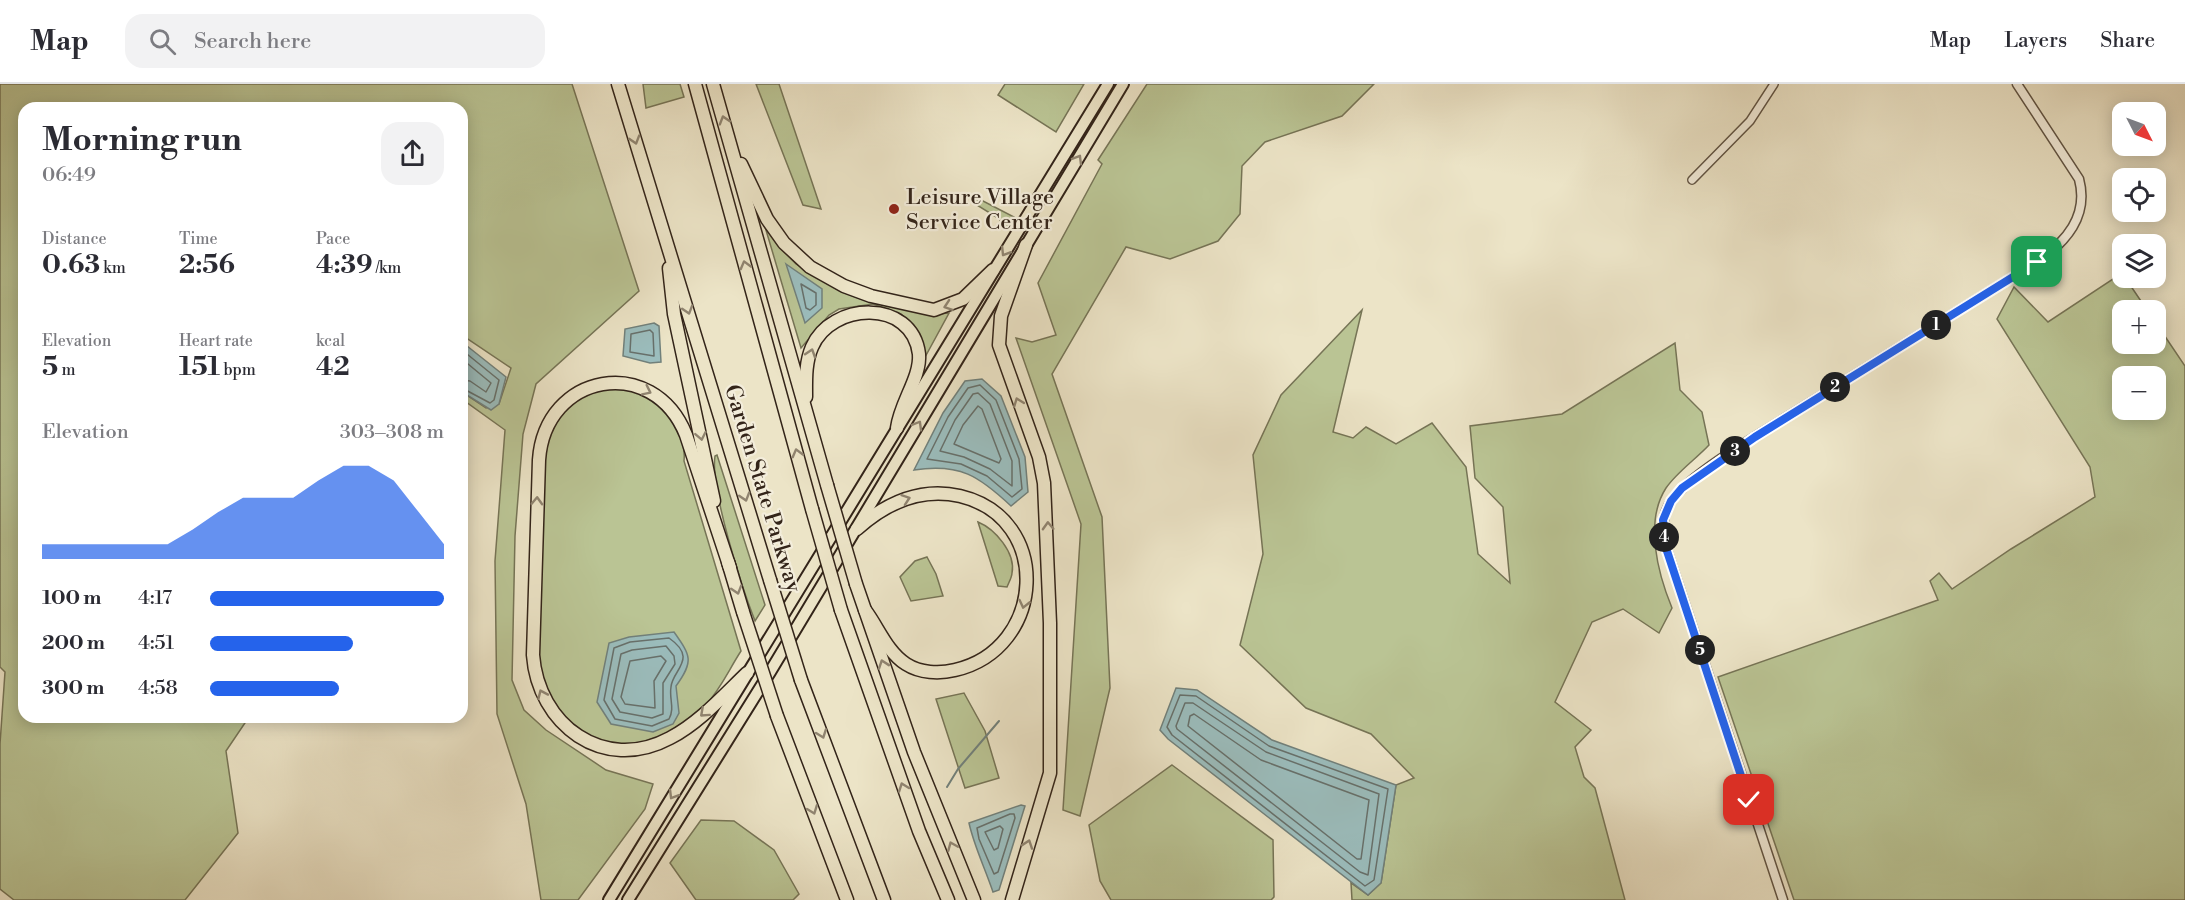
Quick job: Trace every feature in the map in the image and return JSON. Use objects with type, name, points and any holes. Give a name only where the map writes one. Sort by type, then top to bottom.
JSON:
[{"type":"highway","name":"Garden State Parkway","points":[[618,84],[801,680],[884,900]]},
{"type":"highway","name":"Garden State Parkway","points":[[695,84],[841,610],[900,777],[948,900]]},
{"type":"highway","points":[[712,84],[735,157],[826,485],[856,584],[914,752],[974,900]]},
{"type":"highway","points":[[609,900],[1108,84]]},
{"type":"highway","points":[[628,900],[857,529],[1123,84]]},
{"type":"highway","points":[[735,157],[745,168],[766,219],[784,243],[810,267],[844,286],[871,296],[934,310],[963,299],[993,270]]},
{"type":"highway","points":[[664,234],[674,314],[730,568]]},
{"type":"highway","points":[[1012,900],[1047,782],[1052,730],[1044,483],[1039,457],[999,345],[1001,316],[1026,245]]},
{"type":"highway","points":[[806,411],[808,360],[818,337],[824,329],[840,318],[857,312],[877,313],[905,327],[916,343],[919,354],[919,367],[899,411],[897,428]]},
{"type":"highway","points":[[747,673],[686,728],[663,742],[640,748],[612,748],[587,741],[565,727],[547,705],[536,679],[532,655],[539,460],[542,435],[559,406],[585,388],[609,383],[644,389],[666,404],[679,419],[777,716],[847,900]]},
{"type":"highway","points":[[857,529],[873,515],[899,500],[920,494],[948,493],[970,498],[986,506],[1008,528],[1021,550],[1027,578],[1022,612],[1004,644],[981,661],[950,672],[932,672],[906,664],[889,648],[865,610]]},
{"type":"street","points":[[1692,180],[1750,121],[1774,84]]},
{"type":"street","points":[[1783,900],[1666,548],[1663,520],[1671,501],[1682,488],[1755,437],[2037,262],[2062,244],[2077,221],[2081,207],[2083,194],[2079,179],[2017,84]]},
{"type":"green space","points":[[0,84],[572,84],[639,291],[536,384],[523,434],[515,536],[512,680],[524,710],[546,730],[606,770],[653,784],[645,809],[578,900],[541,900],[526,804],[497,714],[495,561],[505,430],[468,403],[468,396],[486,408],[499,404],[511,368],[468,339],[468,102],[18,102],[18,723],[245,723],[226,751],[238,833],[185,900],[14,900],[0,889],[0,744],[5,672],[0,667]]},
{"type":"green space","points":[[643,84],[680,84],[684,97],[646,108]]},
{"type":"green space","points":[[756,84],[779,84],[821,209],[803,205]]},
{"type":"green space","points":[[1005,84],[1084,84],[1056,132],[998,95]]},
{"type":"green space","points":[[1147,84],[1374,84],[1342,116],[1265,142],[1242,166],[1240,214],[1218,241],[1170,259],[1126,247],[1052,374],[1102,517],[1110,688],[1080,816],[1063,810],[1081,524],[1016,338],[1032,342],[1056,335],[1038,283],[1102,164],[1098,160]]},
{"type":"green space","points":[[970,198],[983,201],[1014,217],[1007,228],[998,218],[972,202]]},
{"type":"green space","points":[[763,220],[779,246],[796,264],[840,291],[861,299],[935,314],[949,313],[924,359],[911,323],[901,314],[873,304],[839,309],[829,315],[801,348]]},
{"type":"green space","points":[[2112,280],[2112,288],[2132,288],[2140,300],[2112,300],[2112,354],[2166,354],[2166,338],[2185,366],[2185,900],[1794,900],[1718,677],[1938,600],[1930,581],[1939,573],[1952,589],[2095,497],[2090,467],[1997,319],[2014,287],[2048,322]]},
{"type":"green space","points":[[1362,310],[1333,432],[1353,438],[1366,427],[1396,444],[1432,423],[1466,467],[1478,554],[1510,583],[1503,507],[1475,478],[1470,426],[1562,414],[1675,343],[1680,390],[1702,412],[1709,445],[1676,476],[1666,488],[1659,502],[1656,516],[1656,548],[1662,580],[1672,608],[1659,633],[1623,609],[1592,622],[1555,702],[1591,730],[1575,747],[1584,777],[1595,788],[1625,900],[1352,900],[1351,883],[1368,895],[1381,883],[1396,785],[1414,778],[1371,734],[1306,708],[1240,645],[1263,554],[1253,455],[1281,395]]},
{"type":"green space","points":[[602,387],[631,389],[645,395],[663,409],[677,428],[684,450],[684,461],[741,651],[715,693],[689,721],[672,732],[636,743],[618,744],[600,740],[583,732],[554,707],[537,668],[545,437],[569,402]]},
{"type":"green space","points":[[717,455],[765,605],[755,621],[735,563],[722,514],[715,471],[715,456]]},
{"type":"green space","points":[[978,522],[997,536],[1011,558],[1012,576],[1007,587],[998,586]]},
{"type":"green space","points":[[927,557],[936,574],[943,596],[911,601],[900,577],[915,561]]},
{"type":"green space","points":[[964,693],[985,731],[999,778],[965,788],[936,699]]},
{"type":"green space","points":[[1172,765],[1273,840],[1274,897],[1271,900],[1111,900],[1100,881],[1089,825]]},
{"type":"green space","points":[[701,820],[734,821],[774,850],[799,894],[793,900],[696,900],[670,863]]},
{"type":"water","points":[[786,264],[822,289],[822,308],[805,323]]},
{"type":"water","points":[[654,323],[659,326],[661,362],[650,363],[623,356],[625,329]]},
{"type":"water","points":[[468,347],[506,377],[499,404],[491,410],[468,396]]},
{"type":"water","points":[[982,379],[1001,396],[1025,457],[1028,492],[1011,506],[989,487],[968,474],[944,468],[914,470],[943,413],[965,381]]},
{"type":"water","points":[[674,632],[687,653],[688,664],[676,686],[679,713],[673,724],[653,732],[611,724],[597,702],[609,643],[629,637]]},
{"type":"water","points":[[1176,688],[1197,690],[1272,740],[1396,785],[1381,883],[1368,895],[1168,739],[1160,730]]},
{"type":"water","points":[[1021,805],[1025,806],[999,890],[993,892],[969,823]]},
{"type":"waterway","points":[[947,787],[958,769],[999,721]]},
{"type":"place","name":"Leisure Village Service Center","points":[[894,209]]},
{"type":"route","points":[[1749,800],[1666,548],[1663,520],[1667,508],[1682,488],[1755,437],[2037,262]]}]
